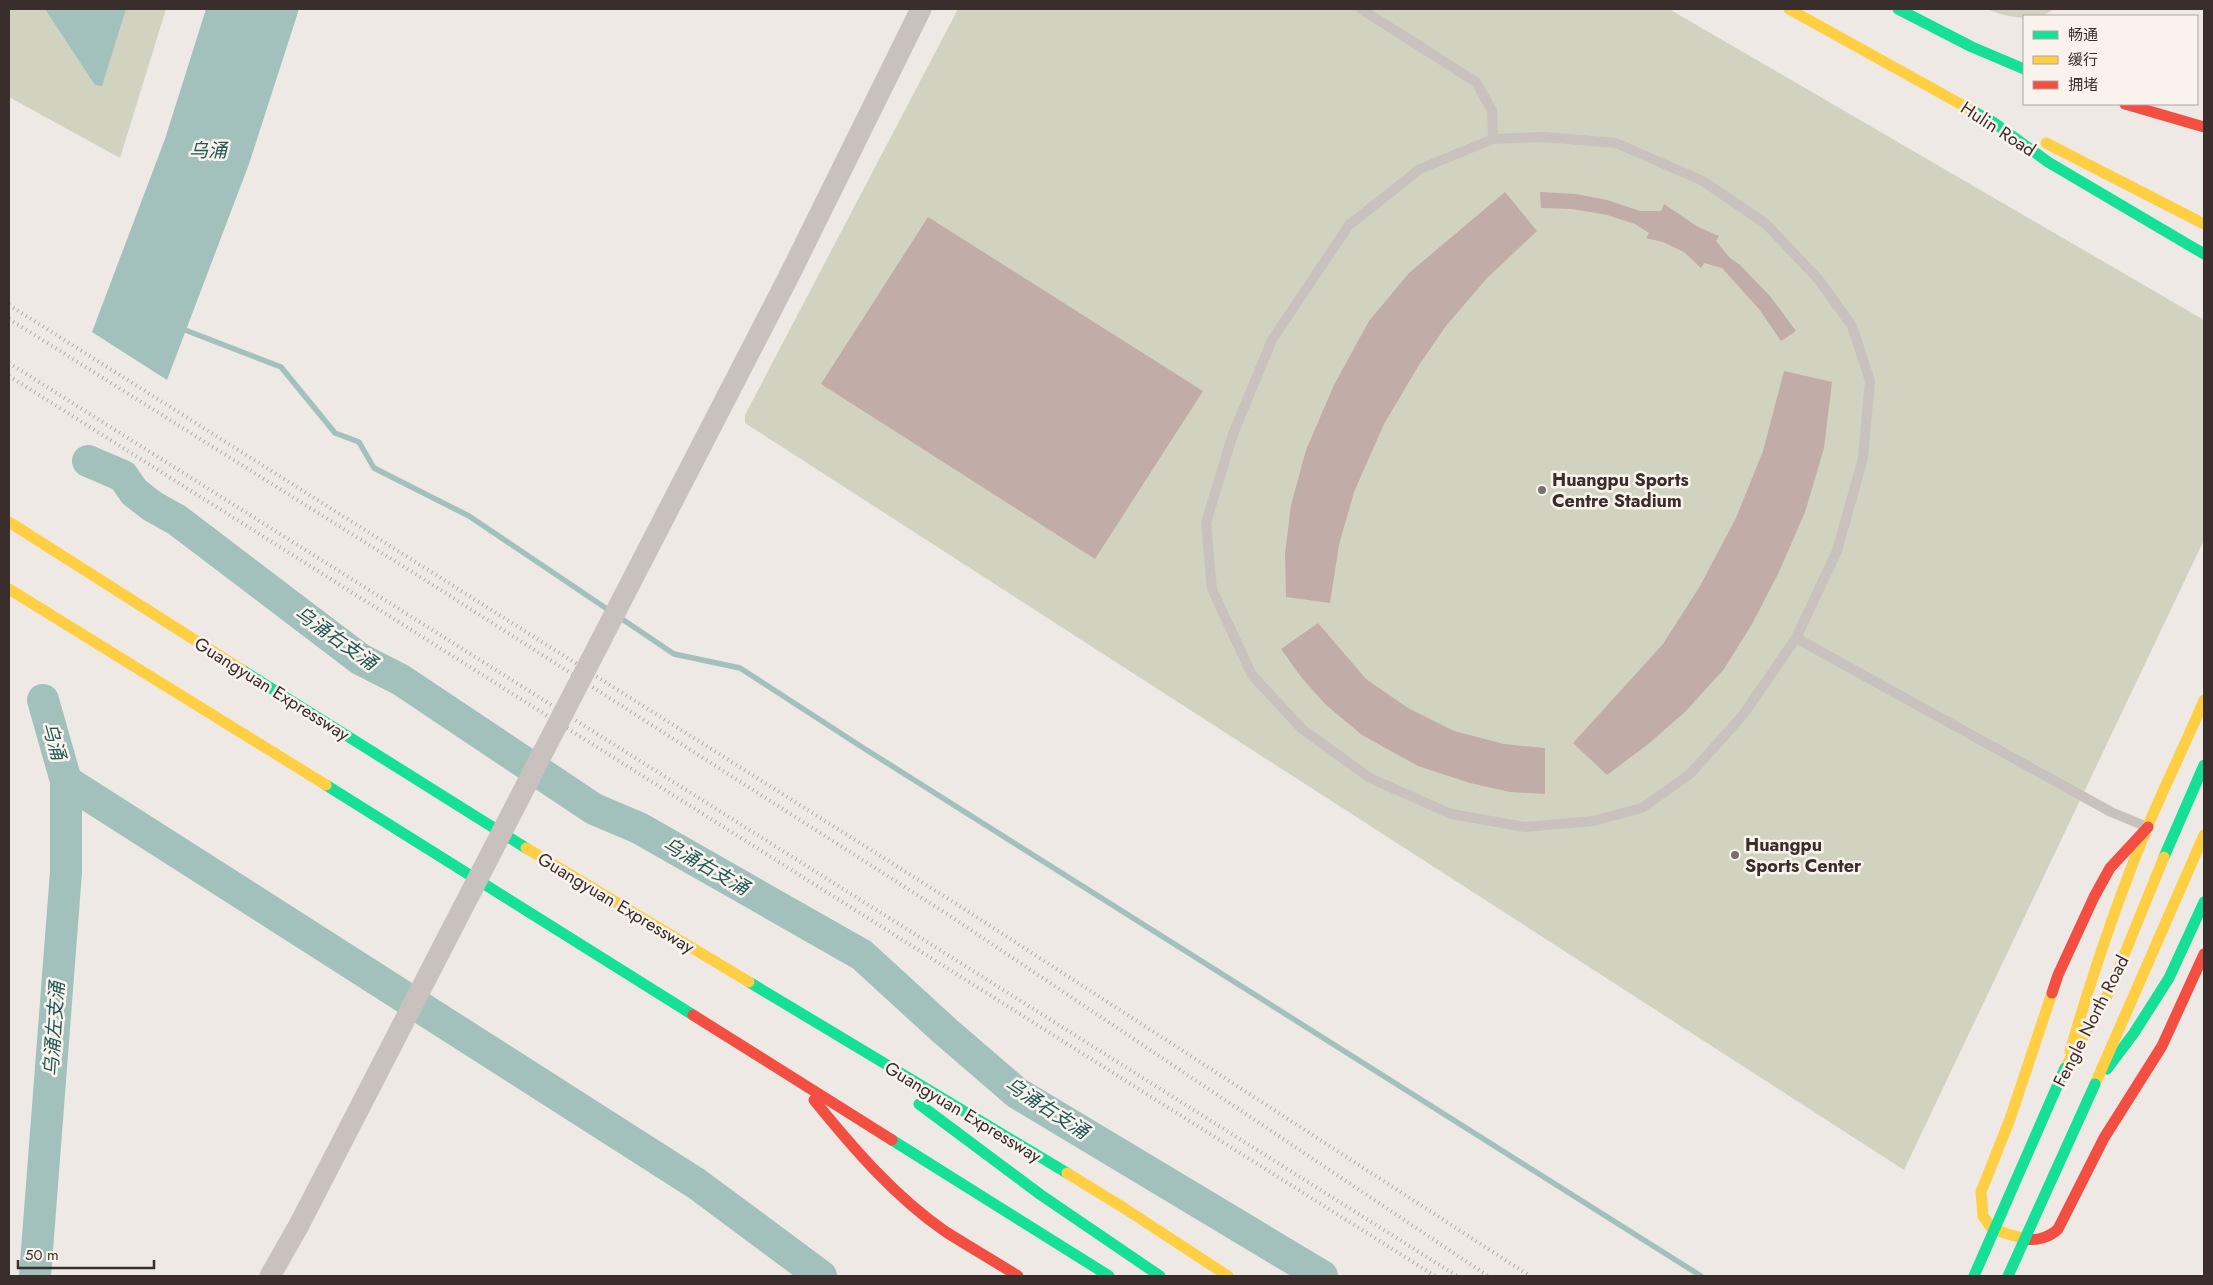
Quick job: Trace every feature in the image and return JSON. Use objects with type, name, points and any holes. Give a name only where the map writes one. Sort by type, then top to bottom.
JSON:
[{"type":"main road","name":"Hulin Road","points":[[1789,9],[1993,122],[2048,162],[2204,254]]},
{"type":"main road","points":[[1898,9],[1972,47],[2023,69]]},
{"type":"main road","points":[[2129,105],[2204,127]]},
{"type":"main road","points":[[1993,122],[2065,151],[2160,203],[2204,224]]},
{"type":"main road","name":"Guangyuan Expressway","points":[[9,522],[460,808],[792,1010],[1124,1208],[1228,1276]]},
{"type":"main road","points":[[9,589],[316,778],[800,1084],[1109,1276]]},
{"type":"main road","points":[[2065,1068],[2099,955],[2148,826],[2204,700]]},
{"type":"main road","name":"Fengle North Road","points":[[1974,1276],[2065,1068],[2109,992],[2132,938],[2149,891],[2204,765]]},
{"type":"main road","points":[[2148,826],[2110,868],[2094,897],[2058,975],[2015,1103],[1981,1192],[1983,1216],[1990,1226],[2004,1233],[2031,1240],[2052,1235],[2058,1229],[2104,1138],[2162,1046],[2204,954]]},
{"type":"main road","name":"Fengle North Road","points":[[2008,1276],[2095,1084],[2204,835]]},
{"type":"main road","points":[[2095,1084],[2152,1006],[2169,978],[2204,902]]},
{"type":"main road","points":[[792,1010],[880,1075]]},
{"type":"main road","points":[[800,1084],[858,1154],[905,1198],[945,1231],[1018,1276]]},
{"type":"main road","points":[[912,1099],[1041,1195],[1160,1276]]},
{"type":"street","points":[[270,1276],[299,1225],[789,276],[921,9]]},
{"type":"lane","points":[[1361,9],[1476,82],[1492,112],[1493,139]]},
{"type":"lane","points":[[1544,136],[1616,143],[1704,181],[1766,224],[1819,280],[1852,326],[1870,381],[1863,458],[1837,550],[1796,638],[1743,716],[1690,774],[1642,808],[1593,821],[1525,828],[1451,814],[1370,778],[1302,729],[1252,675],[1212,589],[1206,523],[1233,434],[1272,340],[1349,225],[1420,169],[1493,139],[1544,136]]},
{"type":"lane","points":[[1796,638],[2111,812],[2148,826]]},
{"type":"green space","points":[[9,9],[166,9],[120,158],[9,97]]},
{"type":"green space","name":"Huangpu Sports Center","points":[[958,9],[1669,9],[2204,320],[2204,540],[1904,1170],[745,423],[745,415]]},
{"type":"green space","points":[[1987,9],[2054,9],[2041,15],[2023,15],[2023,18],[2004,15]]},
{"type":"water","points":[[45,9],[126,9],[102,86],[95,85]]},
{"type":"water","name":"乌涌","points":[[206,9],[299,9],[249,164],[167,380],[92,332],[165,139]]},
{"type":"building","points":[[1505,192],[1537,231],[1487,278],[1446,326],[1419,365],[1384,424],[1354,492],[1339,545],[1330,603],[1286,597],[1285,554],[1291,505],[1306,450],[1334,385],[1369,321],[1409,273]]},
{"type":"building","points":[[1540,192],[1576,194],[1607,200],[1640,211],[1661,211],[1664,204],[1698,227],[1719,236],[1716,241],[1730,258],[1740,265],[1770,296],[1796,331],[1781,341],[1759,309],[1722,268],[1704,263],[1701,268],[1684,252],[1663,242],[1646,238],[1649,233],[1635,224],[1607,215],[1572,209],[1541,208]]},
{"type":"building","points":[[928,217],[1203,391],[1095,559],[821,384]]},
{"type":"building","points":[[1784,371],[1832,382],[1824,448],[1805,512],[1779,572],[1752,624],[1724,669],[1685,712],[1647,745],[1607,775],[1573,743],[1663,644],[1700,586],[1736,518],[1763,451]]},
{"type":"building","points":[[1318,623],[1366,679],[1408,708],[1454,731],[1504,744],[1545,748],[1545,794],[1510,792],[1470,783],[1418,766],[1362,735],[1326,705],[1301,677],[1281,649]]},
{"type":"waterway","points":[[180,328],[281,367],[335,433],[359,442],[374,468],[469,516],[674,654],[740,668],[865,749],[1701,1276]]},
{"type":"waterway","name":"乌涌右支涌","points":[[88,461],[123,476],[134,492],[152,506],[177,520],[360,659],[401,680],[594,809],[639,828],[862,955],[945,1031],[1017,1093],[1322,1276]]},
{"type":"waterway","name":"乌涌左支涌","points":[[35,1276],[66,872],[66,781],[43,700]]},
{"type":"waterway","name":"乌涌右支涌","points":[[66,781],[697,1184],[821,1276]]},
{"type":"railway","points":[[9,305],[958,905],[1530,1276]]},
{"type":"railway","points":[[9,319],[433,585],[950,916],[1488,1276]]},
{"type":"railway","points":[[9,363],[1457,1276]]},
{"type":"railway","points":[[9,376],[1435,1276]]},
{"type":"traffic: fast","points":[[1898,9],[1972,47],[2023,69]]},
{"type":"traffic: fast","points":[[1973,111],[1993,122],[2048,162],[2204,254]]},
{"type":"traffic: fast","points":[[242,670],[526,848]]},
{"type":"traffic: fast","points":[[2164,857],[2204,765]]},
{"type":"traffic: fast","points":[[326,785],[693,1015]]},
{"type":"traffic: fast","points":[[2107,1069],[2134,1033],[2169,978],[2204,902]]},
{"type":"traffic: fast","points":[[749,982],[1067,1173]]},
{"type":"traffic: fast","points":[[1974,1276],[2065,1068]]},
{"type":"traffic: fast","points":[[2008,1276],[2095,1084]]},
{"type":"traffic: fast","points":[[919,1104],[1041,1195],[1160,1276]]},
{"type":"traffic: fast","points":[[892,1140],[1109,1276]]},
{"type":"traffic: slow","points":[[1789,9],[1973,111]]},
{"type":"traffic: slow","points":[[2046,143],[2204,224]]},
{"type":"traffic: slow","points":[[9,522],[242,670]]},
{"type":"traffic: slow","points":[[9,589],[326,785]]},
{"type":"traffic: slow","points":[[2070,1051],[2125,883],[2154,812],[2204,700]]},
{"type":"traffic: slow","points":[[2095,1084],[2204,835]]},
{"type":"traffic: slow","points":[[526,848],[749,982]]},
{"type":"traffic: slow","points":[[2065,1068],[2109,992],[2164,857]]},
{"type":"traffic: slow","points":[[2026,1239],[2004,1233],[1990,1226],[1983,1216],[1981,1192],[2010,1119],[2052,993]]},
{"type":"traffic: slow","points":[[1067,1173],[1228,1276]]},
{"type":"traffic: jam","points":[[2128,105],[2204,127]]},
{"type":"traffic: jam","points":[[2052,993],[2058,975],[2094,897],[2110,868],[2148,827]]},
{"type":"traffic: jam","points":[[2026,1239],[2043,1238],[2058,1229],[2104,1138],[2162,1046],[2204,954]]},
{"type":"traffic: jam","points":[[693,1015],[892,1140]]},
{"type":"traffic: jam","points":[[814,1100],[859,1154],[909,1203],[946,1232],[1018,1276]]},
{"type":"place","name":"Huangpu Sports Centre Stadium","points":[[1542,490]]},
{"type":"place","name":"Huangpu Sports Center","points":[[1735,855]]}]
